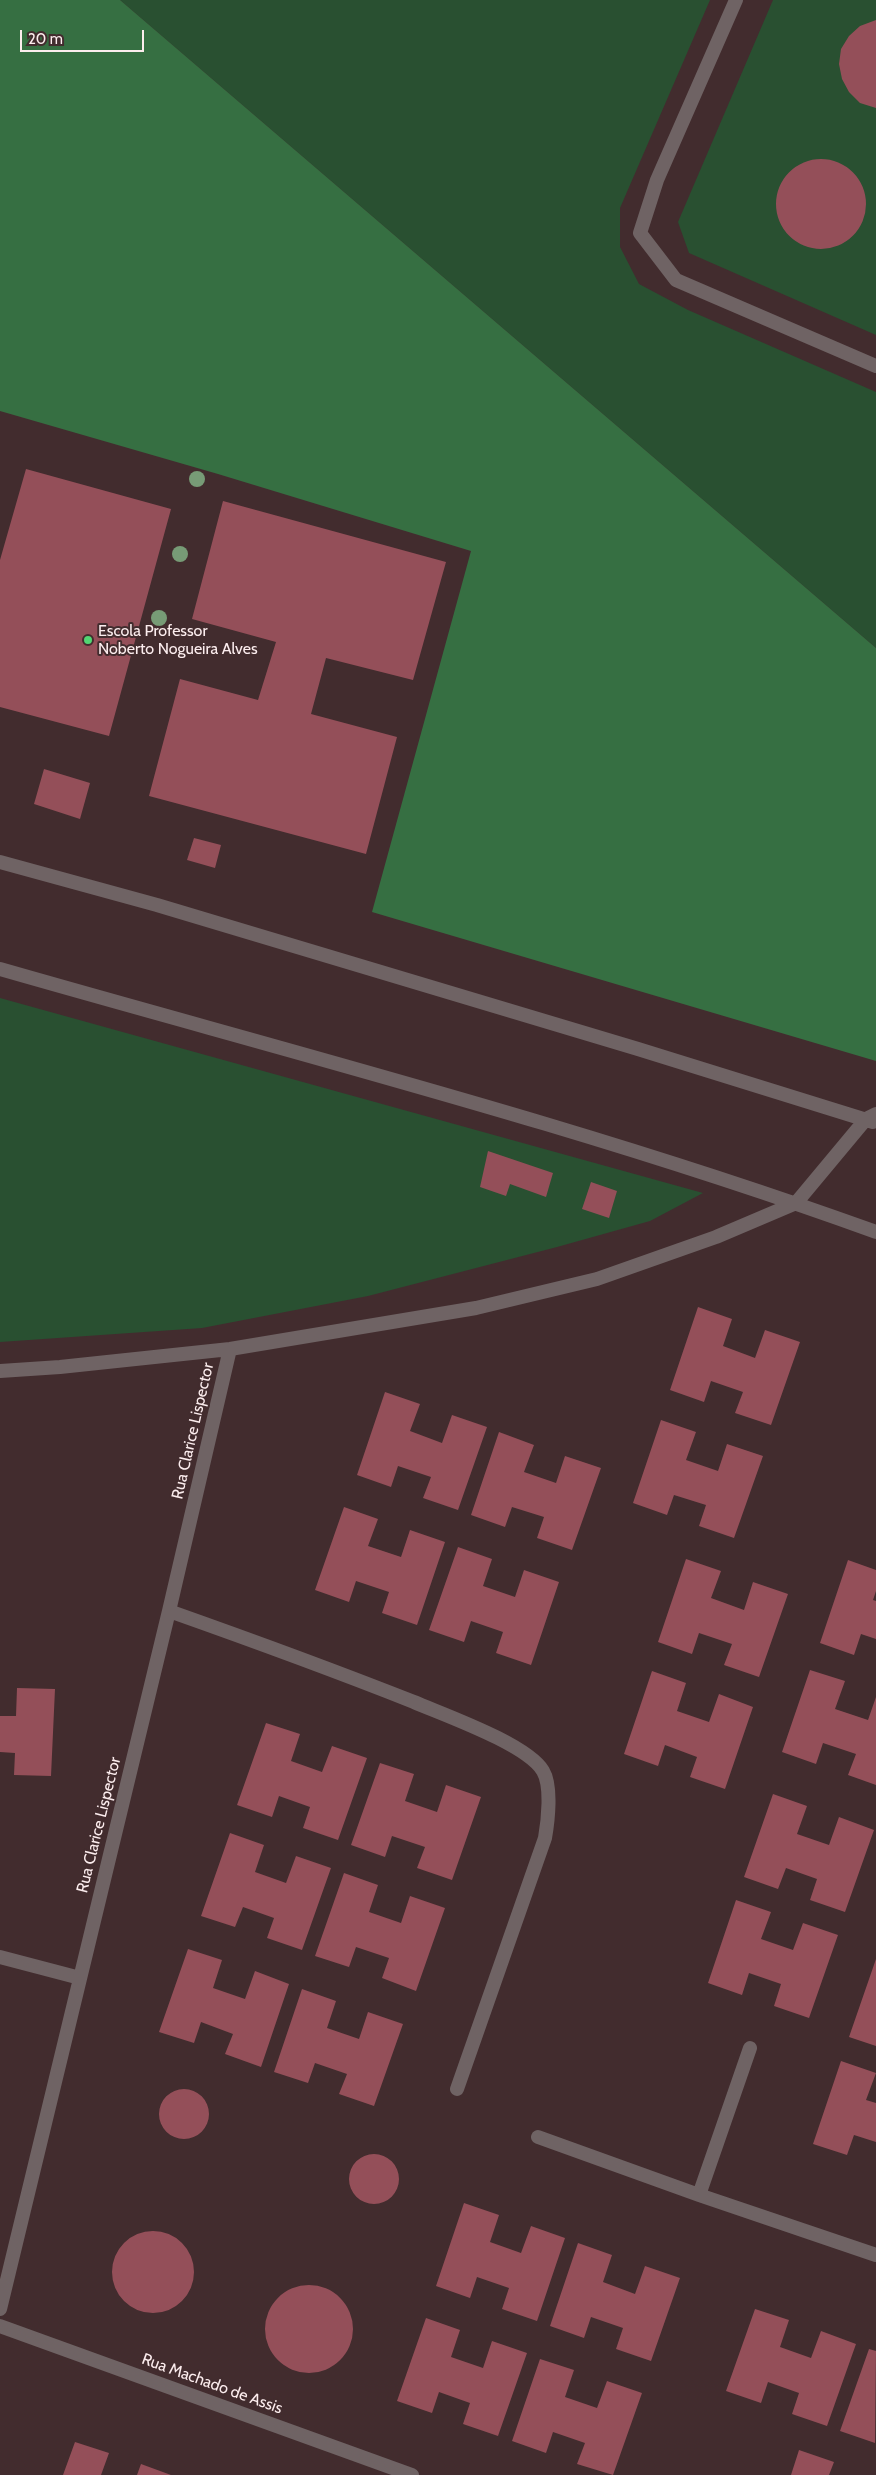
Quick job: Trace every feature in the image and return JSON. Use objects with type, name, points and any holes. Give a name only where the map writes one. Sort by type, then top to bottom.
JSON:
[{"type":"street","points":[[736,0],[657,180],[640,233],[676,280],[876,366]]},
{"type":"street","points":[[0,862],[167,908],[872,1119],[796,1203],[716,1237],[597,1279],[476,1308],[230,1349],[60,1368],[0,1371]]},
{"type":"street","points":[[0,969],[439,1091],[796,1203],[876,1232]]},
{"type":"street","name":"Rua Clarice Lispector","points":[[0,2309],[169,1611],[230,1349]]},
{"type":"street","points":[[169,1611],[306,1659],[486,1732],[537,1763],[544,1772],[548,1818],[545,1838],[457,2089]]},
{"type":"street","points":[[0,1957],[80,1978]]},
{"type":"street","points":[[699,2195],[750,2048]]},
{"type":"street","points":[[538,2137],[699,2195],[876,2255]]},
{"type":"street","name":"Rua Machado de Assis","points":[[0,2326],[412,2475]]},
{"type":"green space","points":[[0,0],[120,0],[876,648],[876,1061],[372,912],[471,551],[218,474],[0,411]]},
{"type":"green space","points":[[120,0],[710,0],[620,208],[620,247],[639,284],[688,310],[876,392],[876,648]]},
{"type":"green space","points":[[773,0],[876,0],[876,335],[689,253],[678,222]]},
{"type":"green space","points":[[0,998],[703,1193],[650,1221],[368,1296],[202,1328],[0,1342]]},
{"type":"building","points":[[876,20],[876,108],[860,103],[849,92],[842,79],[839,64],[841,49],[849,36],[860,26]]},
{"type":"building","points":[[821,159],[838,162],[853,172],[863,187],[866,204],[863,221],[853,236],[838,246],[821,249],[804,246],[789,236],[779,221],[776,204],[779,187],[789,172],[804,162]]},
{"type":"building","points":[[26,469],[171,509],[109,736],[0,707],[0,560]]},
{"type":"building","points":[[223,501],[446,562],[413,680],[326,658],[311,714],[397,737],[366,854],[149,796],[180,679],[258,700],[276,642],[192,619]]},
{"type":"building","points":[[44,769],[90,783],[80,819],[34,804]]},
{"type":"building","points":[[194,838],[221,845],[215,868],[187,860]]},
{"type":"building","points":[[488,1151],[553,1173],[546,1197],[510,1184],[506,1196],[480,1187]]},
{"type":"building","points":[[591,1182],[617,1191],[609,1218],[582,1209]]},
{"type":"building","points":[[698,1307],[732,1319],[723,1346],[755,1358],[765,1330],[800,1342],[771,1425],[735,1413],[743,1392],[711,1381],[704,1402],[670,1390]]},
{"type":"building","points":[[385,1392],[420,1404],[410,1431],[442,1443],[452,1415],[487,1427],[458,1510],[423,1498],[431,1477],[398,1466],[391,1487],[357,1475]]},
{"type":"building","points":[[661,1420],[696,1432],[686,1460],[718,1471],[727,1444],[763,1456],[734,1538],[699,1526],[706,1505],[674,1495],[667,1515],[633,1503]]},
{"type":"building","points":[[499,1432],[534,1445],[524,1472],[556,1483],[565,1456],[601,1468],[572,1550],[537,1538],[544,1517],[512,1507],[505,1527],[471,1515]]},
{"type":"building","points":[[344,1507],[378,1519],[368,1546],[401,1557],[410,1530],[445,1542],[417,1625],[382,1613],[389,1592],[356,1581],[349,1602],[315,1590]]},
{"type":"building","points":[[458,1547],[492,1559],[483,1586],[515,1597],[524,1570],[559,1582],[531,1665],[496,1653],[503,1632],[471,1621],[464,1642],[429,1630]]},
{"type":"building","points":[[686,1559],[721,1571],[711,1598],[744,1610],[753,1582],[788,1594],[759,1677],[724,1665],[732,1644],[699,1633],[692,1654],[658,1642]]},
{"type":"building","points":[[848,1560],[876,1570],[876,1591],[873,1600],[876,1601],[876,1639],[861,1634],[854,1655],[820,1643]]},
{"type":"building","points":[[810,1670],[845,1681],[835,1709],[868,1720],[876,1697],[876,1785],[848,1775],[856,1754],[823,1743],[816,1764],[782,1752]]},
{"type":"building","points":[[652,1671],[686,1683],[677,1711],[709,1722],[719,1694],[753,1707],[725,1789],[690,1777],[697,1757],[665,1745],[658,1766],[624,1754]]},
{"type":"building","points":[[17,1688],[55,1689],[51,1776],[14,1775],[15,1753],[0,1752],[0,1716],[16,1716]]},
{"type":"building","points":[[266,1723],[300,1734],[291,1761],[322,1772],[332,1746],[367,1758],[338,1840],[303,1828],[310,1807],[279,1796],[272,1817],[237,1805]]},
{"type":"building","points":[[380,1763],[414,1774],[405,1801],[437,1812],[446,1785],[481,1797],[452,1880],[417,1868],[425,1847],[392,1836],[385,1857],[351,1845]]},
{"type":"building","points":[[773,1794],[807,1806],[797,1834],[829,1845],[839,1817],[874,1830],[845,1912],[810,1900],[817,1879],[786,1868],[778,1889],[744,1877]]},
{"type":"building","points":[[230,1833],[264,1845],[255,1872],[286,1883],[296,1856],[331,1868],[302,1950],[267,1938],[274,1918],[243,1907],[235,1927],[201,1916]]},
{"type":"building","points":[[344,1873],[378,1885],[369,1912],[401,1923],[410,1896],[445,1908],[416,1991],[382,1978],[389,1958],[356,1947],[349,1967],[315,1956]]},
{"type":"building","points":[[736,1900],[771,1912],[761,1939],[793,1950],[803,1923],[838,1935],[809,2018],[774,2006],[781,1984],[749,1973],[742,1995],[708,1983]]},
{"type":"building","points":[[188,1949],[222,1960],[213,1988],[245,1999],[255,1971],[289,1984],[261,2067],[225,2054],[233,2034],[201,2022],[194,2043],[159,2032]]},
{"type":"building","points":[[876,1959],[876,2046],[849,2037]]},
{"type":"building","points":[[302,1989],[336,2001],[327,2028],[359,2039],[368,2012],[403,2024],[374,2106],[339,2094],[347,2074],[315,2063],[308,2083],[274,2072]]},
{"type":"building","points":[[841,2061],[876,2073],[866,2100],[876,2103],[876,2142],[854,2135],[847,2155],[813,2144]]},
{"type":"building","points":[[179,2089],[189,2089],[202,2096],[209,2109],[209,2119],[202,2132],[189,2139],[179,2139],[170,2135],[163,2128],[159,2119],[159,2109],[163,2100],[170,2093]]},
{"type":"building","points":[[369,2154],[379,2154],[392,2161],[399,2174],[399,2184],[392,2197],[379,2204],[369,2204],[360,2200],[353,2193],[349,2184],[349,2174],[353,2165],[360,2158]]},
{"type":"building","points":[[464,2203],[499,2215],[490,2242],[521,2253],[531,2226],[565,2238],[537,2321],[502,2309],[509,2288],[477,2277],[470,2298],[436,2286]]},
{"type":"building","points":[[153,2231],[169,2234],[182,2243],[191,2256],[194,2272],[191,2288],[182,2301],[169,2310],[153,2313],[137,2310],[124,2301],[115,2288],[112,2272],[115,2256],[124,2243],[137,2234]]},
{"type":"building","points":[[578,2243],[612,2255],[603,2282],[635,2294],[645,2266],[680,2278],[651,2361],[616,2349],[623,2328],[591,2317],[584,2338],[550,2326]]},
{"type":"building","points":[[309,2285],[326,2288],[340,2298],[350,2312],[353,2329],[350,2346],[340,2360],[326,2370],[309,2373],[292,2370],[278,2360],[268,2346],[265,2329],[268,2312],[278,2298],[292,2288]]},
{"type":"building","points":[[755,2309],[789,2320],[780,2347],[811,2358],[821,2331],[856,2344],[827,2426],[792,2414],[799,2393],[768,2382],[761,2403],[726,2391]]},
{"type":"building","points":[[426,2318],[460,2330],[451,2357],[483,2368],[492,2341],[527,2353],[498,2436],[463,2424],[470,2403],[439,2392],[432,2413],[397,2401]]},
{"type":"building","points":[[869,2349],[876,2351],[875,2443],[840,2431]]},
{"type":"building","points":[[540,2359],[574,2370],[565,2397],[597,2408],[607,2381],[642,2393],[613,2475],[577,2464],[585,2443],[553,2432],[546,2453],[512,2441]]},
{"type":"building","points":[[75,2442],[109,2453],[101,2475],[63,2475]]},
{"type":"building","points":[[799,2450],[834,2462],[829,2475],[791,2475]]},
{"type":"building","points":[[141,2464],[171,2475],[137,2475]]},
{"type":"place","name":"Escola Professor Noberto Nogueira Alves","points":[[88,640]]}]
